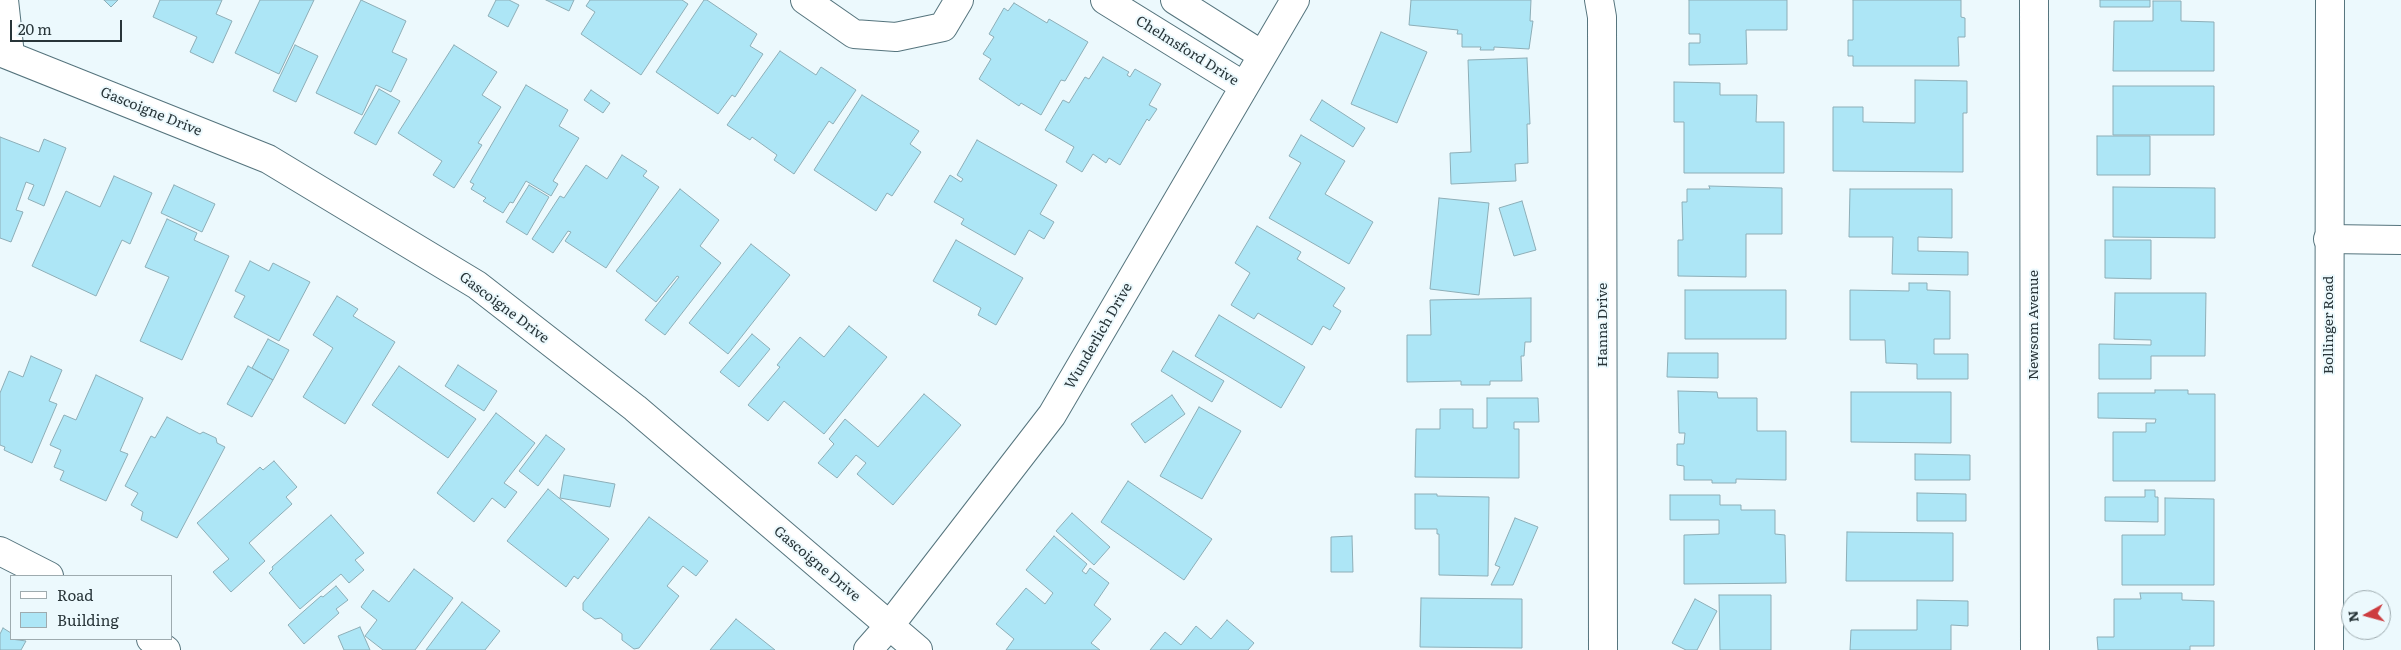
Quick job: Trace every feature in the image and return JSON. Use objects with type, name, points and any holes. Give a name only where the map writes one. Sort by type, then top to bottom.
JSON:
[{"type":"street","points":[[4,0],[5,54]]},
{"type":"street","points":[[805,0],[854,34],[896,37],[944,27],[959,0]]},
{"type":"street","name":"Chelmsford Drive","points":[[1105,0],[1244,86]]},
{"type":"street","points":[[1175,0],[1262,55]]},
{"type":"street","name":"Wunderlich Drive","points":[[868,650],[890,625],[1052,416],[1295,0]]},
{"type":"street","name":"Hanna Drive","points":[[1599,0],[1602,27],[1603,650]]},
{"type":"street","name":"Newsom Avenue","points":[[2034,0],[2034,650]]},
{"type":"street","name":"Bollinger Road","points":[[2329,650],[2328,239],[2330,0]]},
{"type":"street","name":"Gascoigne Drive","points":[[5,54],[268,159],[477,285],[636,408],[918,650]]},
{"type":"street","points":[[2328,239],[2401,240]]},
{"type":"street","points":[[0,551],[47,575]]},
{"type":"street","points":[[152,640],[166,650]]},
{"type":"building","points":[[104,0],[118,0],[111,7]]},
{"type":"building","points":[[160,0],[222,0],[216,14],[232,21],[213,63],[190,52],[197,37],[153,17]]},
{"type":"building","points":[[260,0],[314,0],[279,74],[235,53]]},
{"type":"building","points":[[361,0],[406,21],[392,52],[407,59],[391,92],[376,85],[362,115],[316,93]]},
{"type":"building","points":[[496,0],[509,0],[519,5],[508,27],[488,16]]},
{"type":"building","points":[[546,0],[574,0],[569,11]]},
{"type":"building","points":[[590,0],[682,0],[688,4],[641,75],[581,34],[595,12],[586,6]]},
{"type":"building","points":[[704,0],[707,0],[757,34],[750,46],[763,54],[735,97],[732,95],[718,114],[656,72]]},
{"type":"building","points":[[1411,0],[1531,0],[1530,21],[1533,21],[1529,49],[1494,47],[1494,50],[1480,50],[1481,47],[1462,47],[1462,34],[1457,34],[1458,30],[1409,25]]},
{"type":"building","points":[[1689,0],[1787,0],[1787,30],[1746,30],[1747,64],[1689,65],[1689,43],[1700,43],[1700,34],[1689,34]]},
{"type":"building","points":[[1853,0],[1961,0],[1961,17],[1965,18],[1965,37],[1958,37],[1959,66],[1853,66],[1853,56],[1848,56],[1848,40],[1853,40]]},
{"type":"building","points":[[2100,0],[2150,0],[2150,7],[2100,7]]},
{"type":"building","points":[[2153,1],[2181,1],[2181,21],[2214,22],[2214,71],[2113,71],[2114,21],[2153,21]]},
{"type":"building","points":[[1014,3],[1047,23],[1049,19],[1088,42],[1065,81],[1061,80],[1041,115],[1021,103],[1019,106],[979,79],[991,59],[983,54],[994,37],[989,34],[1004,8],[1008,11]]},
{"type":"building","points":[[1381,32],[1427,52],[1397,123],[1351,104]]},
{"type":"building","points":[[295,45],[318,56],[296,102],[273,91]]},
{"type":"building","points":[[454,45],[497,72],[482,95],[501,107],[478,143],[482,145],[454,188],[433,175],[442,161],[398,133]]},
{"type":"building","points":[[780,51],[816,75],[821,67],[856,90],[833,124],[829,121],[794,174],[774,160],[777,155],[752,137],[750,140],[727,125]]},
{"type":"building","points":[[1103,57],[1129,72],[1127,75],[1130,77],[1135,69],[1161,84],[1149,105],[1157,109],[1149,121],[1147,119],[1120,165],[1109,158],[1106,163],[1093,154],[1082,172],[1066,162],[1074,147],[1045,130],[1063,100],[1069,103],[1085,77],[1089,79]]},
{"type":"building","points":[[1527,58],[1530,124],[1527,124],[1528,163],[1515,164],[1516,181],[1451,184],[1450,153],[1471,152],[1468,60]]},
{"type":"building","points":[[1915,80],[1967,81],[1967,113],[1963,113],[1963,172],[1833,171],[1833,107],[1863,107],[1863,122],[1915,123]]},
{"type":"building","points":[[1674,82],[1720,83],[1720,95],[1757,95],[1756,122],[1784,122],[1784,173],[1684,173],[1684,122],[1674,122]]},
{"type":"building","points":[[526,85],[568,110],[559,126],[579,138],[553,181],[558,184],[551,196],[526,181],[513,203],[510,202],[503,213],[483,201],[486,198],[471,189],[474,184],[470,182]]},
{"type":"building","points":[[2113,86],[2214,86],[2214,135],[2113,135]]},
{"type":"building","points":[[379,89],[400,101],[376,145],[354,133]]},
{"type":"building","points":[[591,90],[610,103],[603,113],[584,100]]},
{"type":"building","points":[[862,95],[919,131],[910,144],[921,152],[892,196],[887,193],[876,211],[814,170]]},
{"type":"building","points":[[1322,100],[1365,128],[1353,147],[1310,120]]},
{"type":"building","points":[[1301,135],[1345,161],[1325,194],[1373,222],[1349,264],[1269,218],[1301,163],[1289,156]]},
{"type":"building","points":[[2097,136],[2150,136],[2150,175],[2097,175]]},
{"type":"building","points":[[0,137],[39,152],[44,139],[66,148],[44,206],[28,199],[34,185],[26,182],[16,210],[23,212],[11,242],[0,238]]},
{"type":"building","points":[[977,140],[1057,185],[1040,214],[1054,222],[1044,239],[1029,230],[1015,255],[961,224],[964,219],[934,202],[950,175],[961,182],[963,179],[957,175]]},
{"type":"building","points":[[622,155],[647,171],[643,176],[659,187],[606,268],[565,241],[571,232],[568,231],[553,253],[532,239],[560,196],[564,198],[586,165],[607,179]]},
{"type":"building","points":[[114,176],[152,193],[130,244],[122,240],[96,296],[32,266],[66,191],[100,207]]},
{"type":"building","points":[[174,185],[215,204],[202,232],[161,213]]},
{"type":"building","points":[[529,185],[549,197],[527,235],[506,222]]},
{"type":"building","points":[[1709,186],[1782,188],[1782,234],[1746,234],[1746,277],[1678,276],[1678,240],[1683,240],[1682,202],[1687,202],[1687,189],[1710,189]]},
{"type":"building","points":[[2113,187],[2215,188],[2215,238],[2113,237]]},
{"type":"building","points":[[680,189],[719,220],[700,246],[721,263],[665,335],[645,320],[679,277],[677,276],[656,302],[616,271]]},
{"type":"building","points":[[1850,189],[1952,189],[1952,238],[1918,237],[1918,251],[1968,252],[1968,275],[1892,274],[1893,237],[1849,237]]},
{"type":"building","points":[[1439,198],[1489,203],[1479,295],[1430,289]]},
{"type":"building","points":[[1522,201],[1536,250],[1514,256],[1499,208]]},
{"type":"building","points":[[167,219],[197,233],[194,240],[229,256],[182,360],[140,341],[169,277],[145,267]]},
{"type":"building","points":[[1257,226],[1301,252],[1297,259],[1345,288],[1333,306],[1341,311],[1330,330],[1323,326],[1312,345],[1258,313],[1254,319],[1231,305],[1250,273],[1235,263]]},
{"type":"building","points":[[956,240],[1023,278],[996,325],[978,315],[981,308],[933,281]]},
{"type":"building","points":[[2105,240],[2151,240],[2151,279],[2105,278]]},
{"type":"building","points":[[751,244],[790,275],[728,354],[689,323]]},
{"type":"building","points":[[250,261],[269,271],[273,263],[310,282],[279,341],[234,317],[245,296],[235,291]]},
{"type":"building","points":[[1909,283],[1927,283],[1927,290],[1950,291],[1950,339],[1934,339],[1934,354],[1968,354],[1968,379],[1917,379],[1917,364],[1886,363],[1885,340],[1850,340],[1850,290],[1909,291]]},
{"type":"building","points":[[1685,290],[1786,290],[1786,339],[1685,339]]},
{"type":"building","points":[[2115,293],[2206,293],[2205,356],[2151,356],[2151,379],[2099,379],[2099,344],[2151,345],[2151,340],[2114,339]]},
{"type":"building","points":[[337,296],[358,309],[353,316],[395,342],[345,424],[303,397],[333,348],[313,335]]},
{"type":"building","points":[[1531,298],[1531,342],[1525,342],[1524,356],[1521,356],[1522,381],[1490,381],[1490,385],[1461,385],[1461,381],[1407,382],[1407,335],[1431,335],[1430,300]]},
{"type":"building","points":[[1219,315],[1305,367],[1281,408],[1195,356]]},
{"type":"building","points":[[849,326],[887,357],[824,434],[784,401],[768,421],[748,405],[780,367],[777,365],[800,337],[824,357]]},
{"type":"building","points":[[752,334],[770,349],[739,387],[720,372]]},
{"type":"building","points":[[268,339],[289,350],[273,380],[252,368]]},
{"type":"building","points":[[1173,351],[1224,381],[1212,402],[1161,371]]},
{"type":"building","points":[[1668,353],[1718,353],[1718,378],[1667,377]]},
{"type":"building","points":[[31,356],[62,370],[49,401],[57,404],[32,463],[4,450],[5,447],[0,445],[0,393],[9,371],[23,377]]},
{"type":"building","points":[[458,365],[497,391],[484,411],[445,386]]},
{"type":"building","points":[[248,366],[273,380],[252,417],[227,404]]},
{"type":"building","points":[[399,366],[476,419],[448,458],[372,405]]},
{"type":"building","points":[[96,375],[143,398],[120,451],[128,454],[106,501],[60,480],[64,471],[54,467],[61,450],[50,445],[64,415],[76,420]]},
{"type":"building","points":[[2155,390],[2188,390],[2188,394],[2215,394],[2215,481],[2113,481],[2113,432],[2146,432],[2146,423],[2155,423],[2156,419],[2098,418],[2098,393],[2155,393]]},
{"type":"building","points":[[1678,391],[1717,392],[1718,398],[1757,398],[1757,431],[1786,431],[1786,480],[1736,479],[1736,483],[1712,483],[1712,480],[1684,480],[1684,466],[1677,465],[1677,444],[1684,444],[1685,433],[1679,433]]},
{"type":"building","points":[[1851,392],[1951,392],[1951,443],[1851,442]]},
{"type":"building","points":[[924,394],[961,425],[893,505],[857,474],[866,463],[856,455],[837,478],[818,463],[834,444],[829,439],[845,419],[878,447]]},
{"type":"building","points":[[1172,395],[1185,414],[1145,443],[1131,424]]},
{"type":"building","points":[[1487,398],[1538,398],[1539,422],[1514,422],[1514,429],[1519,429],[1519,478],[1415,477],[1416,429],[1440,429],[1440,409],[1473,409],[1473,428],[1487,428]]},
{"type":"building","points":[[1199,407],[1241,431],[1202,499],[1160,476]]},
{"type":"building","points":[[496,413],[535,443],[504,483],[517,492],[505,508],[492,498],[474,522],[437,493]]},
{"type":"building","points":[[167,417],[200,434],[203,432],[216,438],[217,443],[225,447],[177,538],[141,520],[143,512],[131,505],[138,493],[125,486],[151,436],[155,438]]},
{"type":"building","points":[[546,435],[565,449],[538,486],[519,471]]},
{"type":"building","points":[[1915,454],[1970,455],[1970,480],[1915,480]]},
{"type":"building","points":[[274,461],[297,487],[286,497],[292,504],[249,543],[265,561],[231,592],[213,572],[229,559],[197,523],[260,467],[263,470]]},
{"type":"building","points":[[564,475],[615,484],[610,507],[560,498]]},
{"type":"building","points":[[1128,481],[1212,539],[1184,580],[1101,522]]},
{"type":"building","points":[[548,489],[609,539],[578,579],[574,576],[566,587],[507,541]]},
{"type":"building","points":[[2145,490],[2155,490],[2155,497],[2158,497],[2158,522],[2105,521],[2105,497],[2145,497]]},
{"type":"building","points":[[1917,493],[1966,494],[1966,521],[1917,521]]},
{"type":"building","points":[[1415,494],[1489,497],[1488,576],[1439,575],[1439,534],[1437,534],[1437,529],[1415,529]]},
{"type":"building","points":[[1670,495],[1720,495],[1720,505],[1741,505],[1741,510],[1775,510],[1775,534],[1785,535],[1786,583],[1684,584],[1684,535],[1719,534],[1719,520],[1670,520]]},
{"type":"building","points":[[2165,498],[2214,499],[2214,585],[2122,585],[2122,535],[2165,535]]},
{"type":"building","points":[[1072,513],[1110,547],[1094,565],[1056,531]]},
{"type":"building","points":[[331,515],[364,553],[355,560],[364,570],[349,583],[341,574],[300,609],[269,573],[273,569],[272,567]]},
{"type":"building","points":[[649,517],[708,561],[696,576],[683,566],[667,586],[679,596],[639,648],[634,649],[622,640],[622,634],[601,618],[595,619],[583,610],[583,603]]},
{"type":"building","points":[[1515,518],[1538,527],[1513,585],[1491,585],[1500,567],[1495,565]]},
{"type":"building","points":[[1847,532],[1953,533],[1953,581],[1846,581]]},
{"type":"building","points":[[1054,536],[1087,564],[1082,571],[1086,574],[1090,568],[1109,583],[1094,605],[1111,619],[1091,643],[1100,650],[1006,650],[1014,639],[996,624],[1026,588],[1045,604],[1053,593],[1026,570]]},
{"type":"building","points":[[1352,536],[1353,572],[1331,572],[1331,537]]},
{"type":"building","points":[[414,569],[453,598],[415,650],[383,650],[365,636],[377,620],[361,607],[373,590],[389,602]]},
{"type":"building","points":[[336,586],[348,600],[336,609],[339,613],[304,644],[288,625],[321,596],[323,597]]},
{"type":"building","points":[[2140,593],[2182,593],[2182,600],[2214,601],[2214,646],[2190,646],[2190,650],[2098,650],[2097,637],[2114,637],[2114,599],[2141,599]]},
{"type":"building","points":[[1719,595],[1771,595],[1771,650],[1720,650]]},
{"type":"building","points":[[1421,598],[1522,599],[1522,648],[1420,647]]},
{"type":"building","points":[[1695,599],[1717,611],[1697,650],[1686,650],[1672,643]]},
{"type":"building","points":[[1917,600],[1968,601],[1968,626],[1951,625],[1951,650],[1850,650],[1851,630],[1917,630]]},
{"type":"building","points":[[462,602],[500,631],[485,650],[426,650]]},
{"type":"building","points":[[736,619],[775,650],[710,650]]},
{"type":"building","points":[[1227,620],[1254,643],[1248,650],[1150,650],[1165,632],[1181,645],[1196,626],[1211,639]]},
{"type":"building","points":[[360,627],[370,650],[344,650],[338,636]]},
{"type":"building","points":[[3,628],[10,632],[10,640],[26,641],[21,650],[0,650],[0,634]]}]
